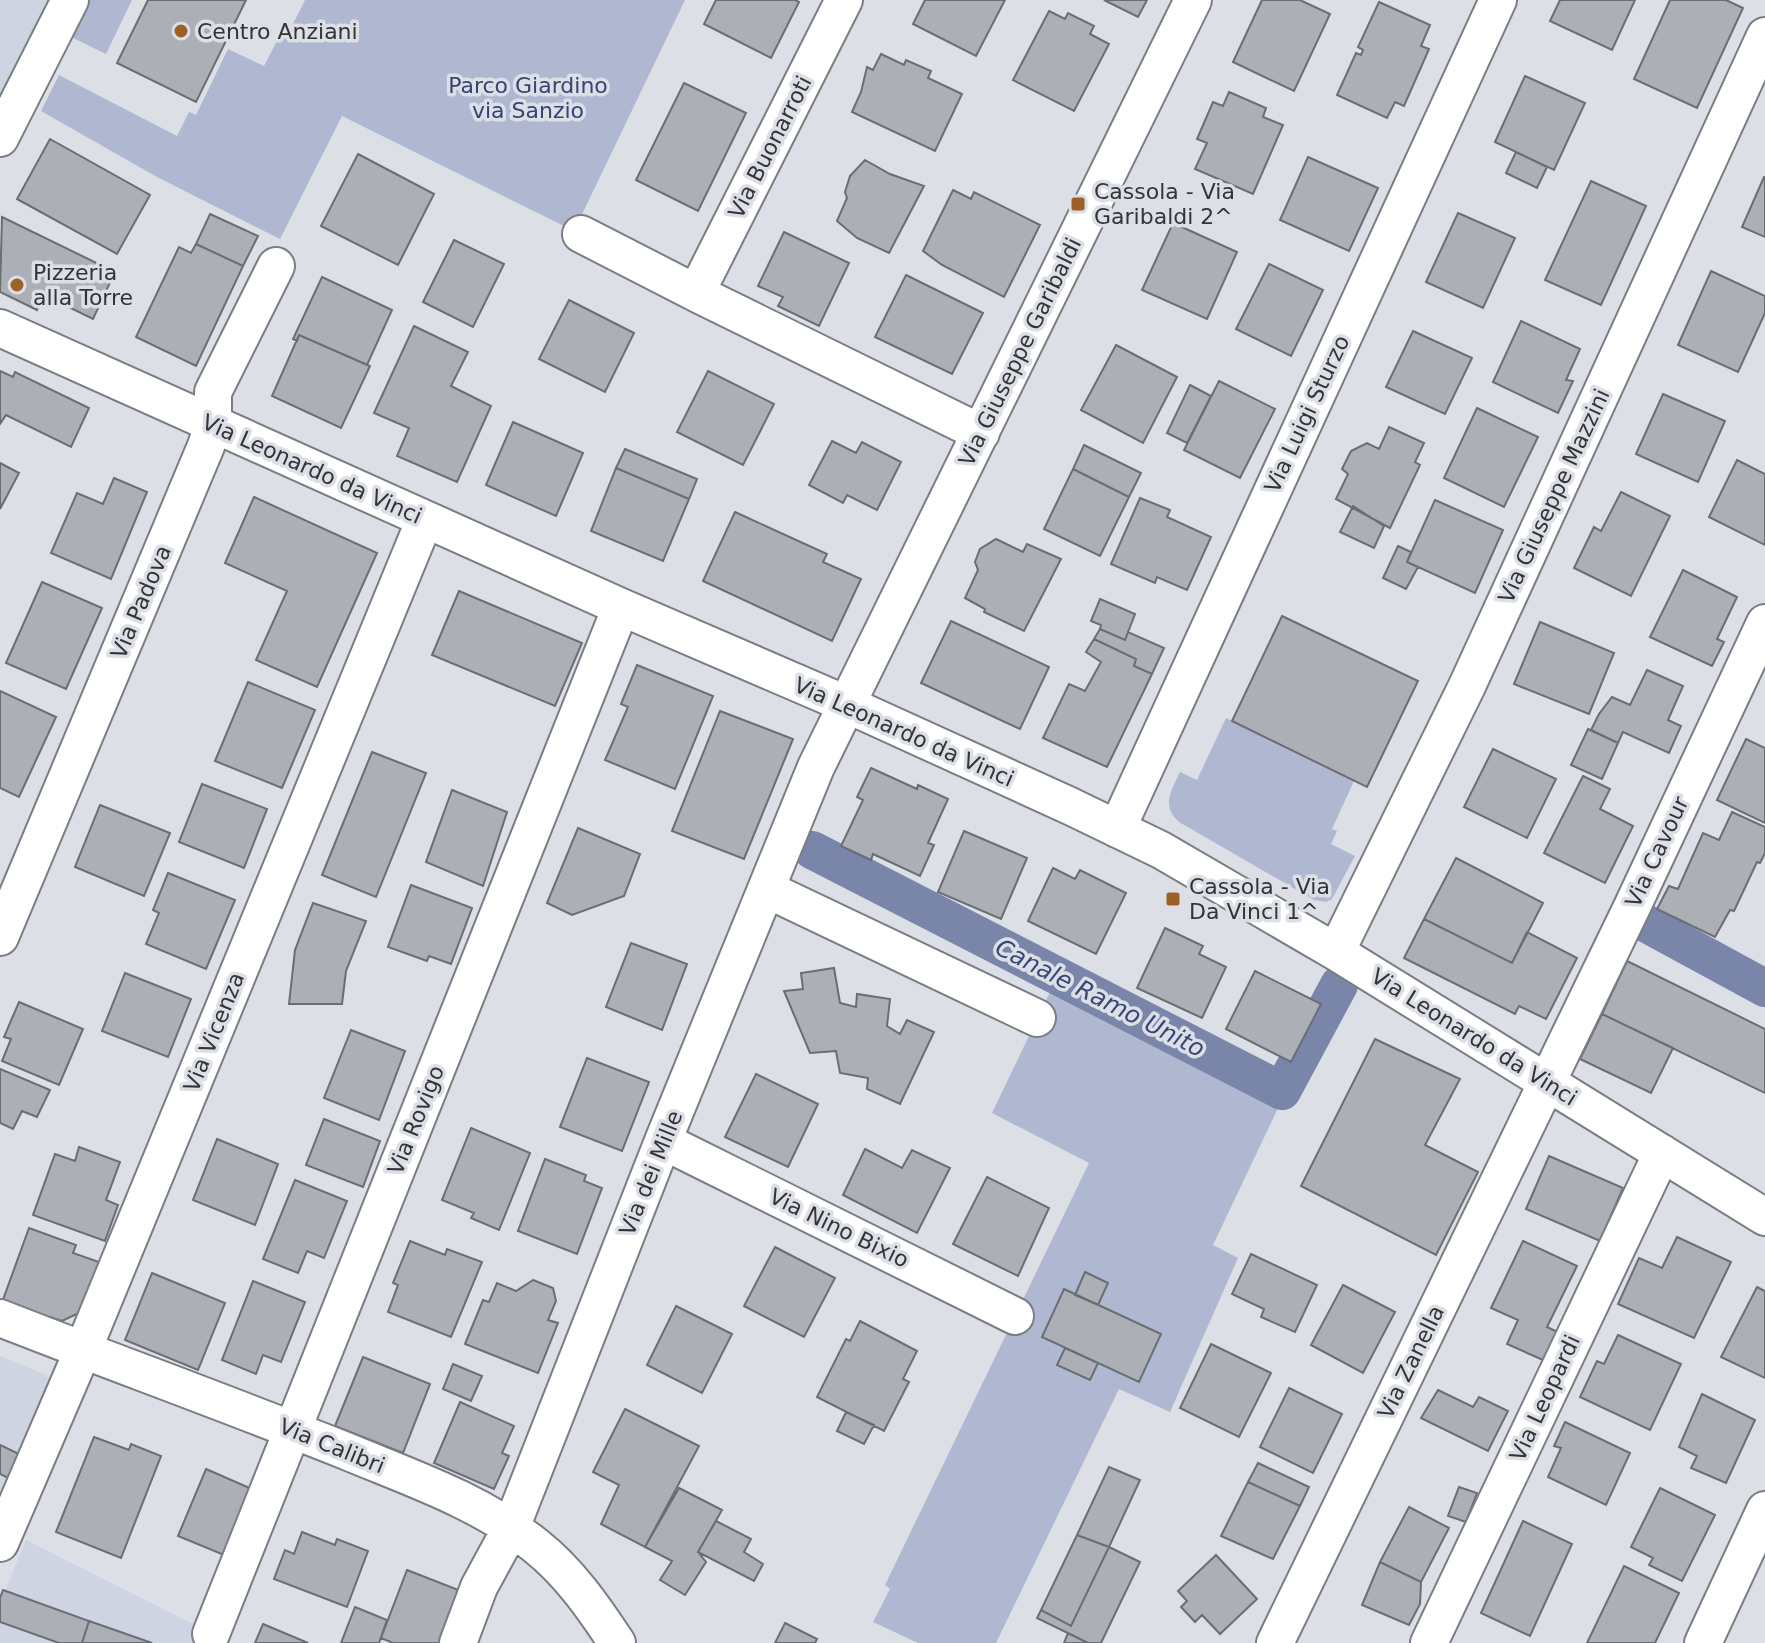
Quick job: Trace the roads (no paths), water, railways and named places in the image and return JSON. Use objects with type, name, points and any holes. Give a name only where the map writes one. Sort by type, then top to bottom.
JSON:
[{"type":"street","points":[[0,138],[70,0]]},
{"type":"street","name":"Via Buonarroti","points":[[696,293],[844,0]]},
{"type":"street","name":"Via Giuseppe Garibaldi","points":[[846,704],[1193,0]]},
{"type":"street","name":"Via Luigi Sturzo","points":[[1117,829],[1498,0]]},
{"type":"street","name":"Via Giuseppe Mazzini","points":[[1336,952],[1467,686],[1765,36]]},
{"type":"street","points":[[581,234],[981,433]]},
{"type":"street","name":"Via Padova","points":[[0,937],[213,425],[213,392],[276,266]]},
{"type":"street","name":"Via Leonardo da Vinci","points":[[0,328],[621,607],[846,704],[1161,850],[1336,952],[1765,1217]]},
{"type":"street","name":"Via Vicenza","points":[[0,1543],[83,1350],[425,519]]},
{"type":"street","name":"Via Rovigo","points":[[211,1634],[621,607]]},
{"type":"street","name":"Via Cavour","points":[[1547,1081],[1765,623]]},
{"type":"street","name":"Via dei Mille","points":[[458,1643],[479,1587],[511,1528],[663,1141],[816,767],[846,704]]},
{"type":"street","points":[[766,889],[1037,1018]]},
{"type":"street","name":"Via Zanella","points":[[1275,1643],[1547,1081]]},
{"type":"street","name":"Via Nino Bixio","points":[[663,1141],[1015,1316]]},
{"type":"street","name":"Via Leopardi","points":[[1429,1643],[1662,1153]]},
{"type":"street","name":"Via Calibri","points":[[0,1318],[292,1430],[461,1499],[536,1546],[572,1581],[617,1643]]},
{"type":"street","points":[[1703,1643],[1765,1510]]},
{"type":"waterway","name":"Canale Ramo Unito","points":[[812,850],[1282,1091],[1339,985]]},
{"type":"waterway","name":"Canale Ramo Unito","points":[[1638,919],[1765,988]]},
{"type":"place","name":"Centro Anziani","points":[[181,31]]},
{"type":"place","name":"Cassola - Via Garibaldi 2^","points":[[1078,204]]},
{"type":"place","name":"Pizzeria alla Torre","points":[[17,285]]},
{"type":"place","name":"Cassola - Via Da Vinci 1^","points":[[1173,899]]},
{"type":"park label","name":"Parco Giardino via Sanzio","points":[[528,98]]}]
